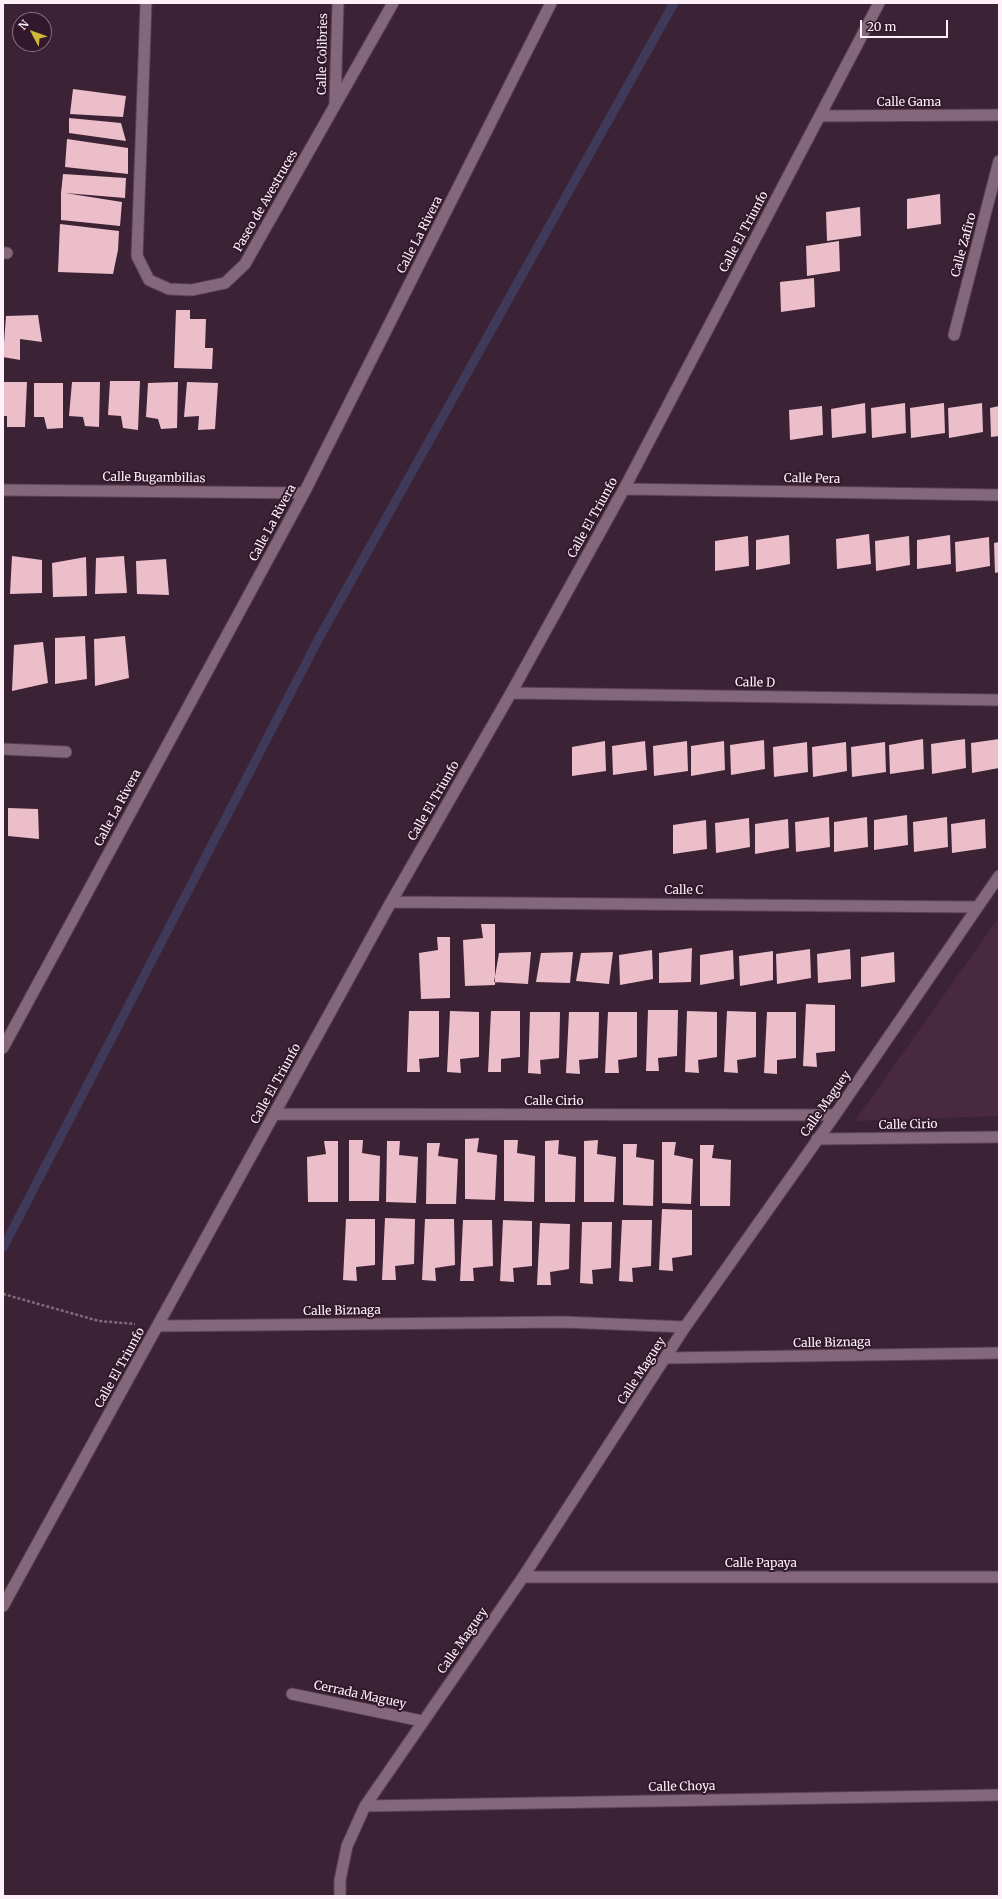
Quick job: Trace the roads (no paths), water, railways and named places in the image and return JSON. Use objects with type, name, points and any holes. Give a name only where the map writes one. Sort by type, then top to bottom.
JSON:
[{"type":"street","name":"Paseo de Avestruces","points":[[146,3],[137,256],[148,280],[169,289],[192,290],[225,283],[245,264],[393,3]]},
{"type":"street","name":"Calle Colibries","points":[[335,106],[338,3]]},
{"type":"street","name":"Calle La Rivera","points":[[3,1048],[304,493],[551,3]]},
{"type":"street","name":"Calle El Triunfo","points":[[3,1606],[391,902],[511,693],[624,489],[879,3]]},
{"type":"street","name":"Calle Gama","points":[[820,116],[999,115]]},
{"type":"street","name":"Calle Zafiro","points":[[954,335],[999,162]]},
{"type":"street","name":"Calle Pera","points":[[624,489],[999,495]]},
{"type":"street","name":"Calle Bugambilias","points":[[3,490],[304,493]]},
{"type":"street","name":"Calle D","points":[[511,693],[999,700]]},
{"type":"street","points":[[3,749],[66,752]]},
{"type":"street","name":"Calle Maguey","points":[[340,1896],[340,1880],[347,1846],[365,1806],[422,1721],[523,1577],[685,1328],[835,1115],[999,876]]},
{"type":"street","name":"Calle C","points":[[391,902],[977,907]]},
{"type":"street","name":"Calle Cirio","points":[[274,1114],[835,1115]]},
{"type":"street","name":"Calle Cirio","points":[[817,1139],[999,1137]]},
{"type":"street","name":"Calle Biznaga","points":[[158,1326],[564,1322],[685,1328]]},
{"type":"street","name":"Calle Biznaga","points":[[666,1358],[999,1353]]},
{"type":"street","name":"Calle Papaya","points":[[523,1577],[999,1577]]},
{"type":"street","name":"Cerrada Maguey","points":[[292,1694],[422,1721]]},
{"type":"street","name":"Calle Choya","points":[[365,1806],[999,1795]]},
{"type":"waterway","points":[[3,1248],[318,640],[674,3]]}]
